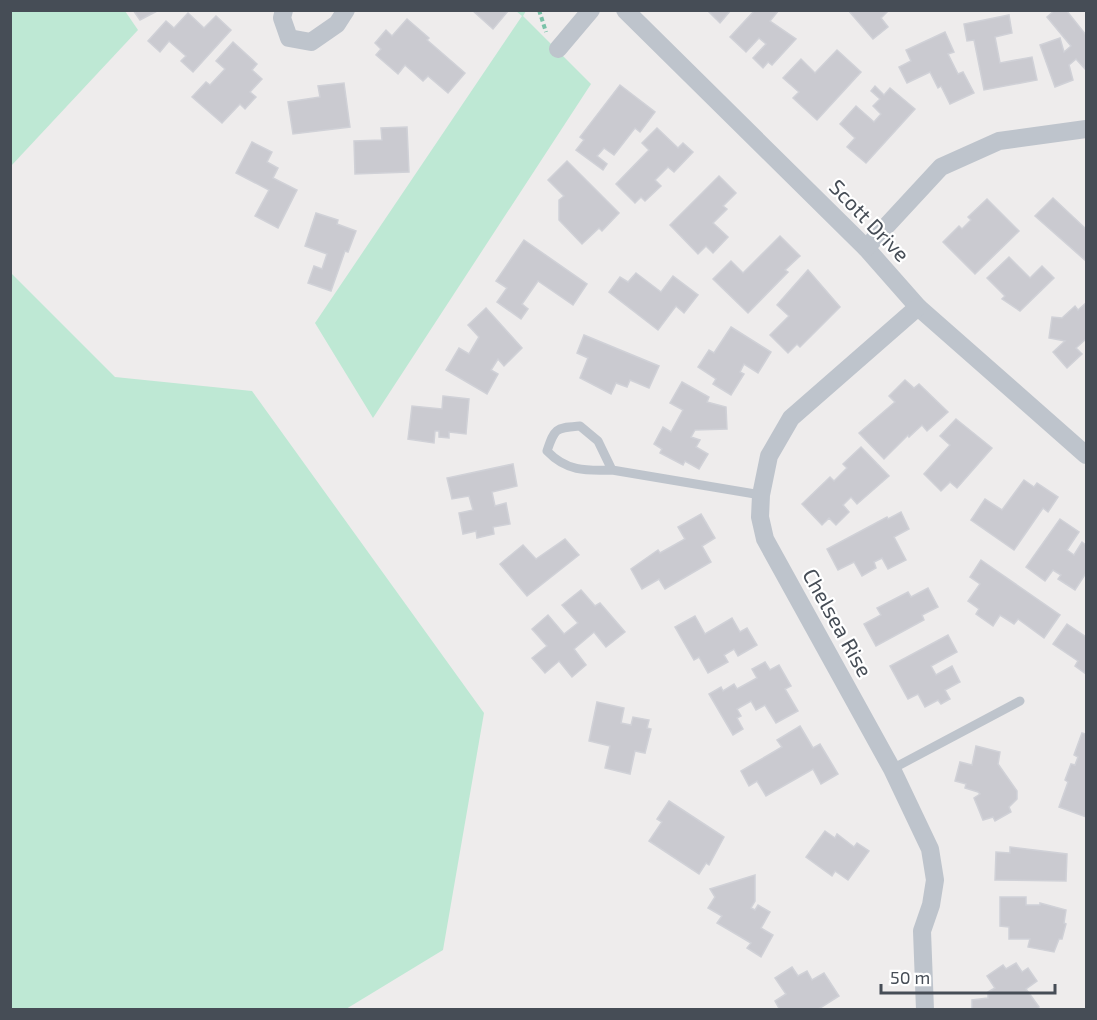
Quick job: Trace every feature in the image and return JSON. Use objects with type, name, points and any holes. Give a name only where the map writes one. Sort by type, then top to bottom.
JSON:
[{"type":"street","points":[[284,10],[282,18],[289,38],[311,42],[338,24],[346,10]]},
{"type":"street","points":[[558,49],[591,10]]},
{"type":"street","name":"Scott Drive","points":[[626,10],[866,248],[918,307],[1086,455]]},
{"type":"street","points":[[866,248],[941,167],[999,141],[1086,129]]},
{"type":"street","name":"Chelsea Rise","points":[[918,307],[791,418],[769,456],[761,495],[760,517],[765,539],[892,769],[930,849],[933,870],[931,905],[922,931],[925,1010]]},
{"type":"lane","points":[[612,470],[598,441],[580,426],[559,428],[553,432],[547,451],[560,464],[592,470],[612,470],[761,495]]},
{"type":"lane","points":[[892,769],[1020,701]]},
{"type":"green space","points":[[11,10],[125,11],[138,30],[11,166]]},
{"type":"green space","points":[[516,11],[526,11],[523,16],[591,84],[373,418],[315,323],[522,16]]},
{"type":"green space","points":[[11,273],[115,377],[252,391],[484,713],[443,950],[346,1009],[11,1009]]},
{"type":"building","points":[[133,10],[159,10],[140,20]]},
{"type":"building","points":[[472,10],[508,10],[508,11],[493,29]]},
{"type":"building","points":[[707,10],[731,10],[720,23]]},
{"type":"building","points":[[755,10],[779,10],[770,21],[796,39],[772,65],[768,62],[763,68],[753,58],[766,44],[759,38],[746,52],[730,37]]},
{"type":"building","points":[[848,10],[889,10],[881,18],[888,27],[873,39]]},
{"type":"building","points":[[1055,10],[1066,10],[1086,35],[1086,70],[1076,59],[1069,65],[1073,80],[1055,87],[1040,45],[1060,38],[1064,52],[1071,46],[1047,17]]},
{"type":"building","points":[[188,13],[204,28],[216,16],[231,30],[193,72],[181,61],[186,56],[169,41],[160,52],[148,41],[166,21],[174,28]]},
{"type":"building","points":[[1009,15],[1012,33],[995,37],[1000,63],[1032,57],[1037,80],[984,90],[974,40],[967,41],[964,24]]},
{"type":"building","points":[[407,19],[465,73],[448,93],[428,76],[423,81],[405,65],[398,74],[376,55],[381,49],[375,43],[386,30],[392,36]]},
{"type":"building","points":[[945,32],[954,52],[948,54],[958,74],[963,72],[974,93],[950,104],[941,86],[938,88],[930,72],[907,83],[899,67],[911,61],[906,50]]},
{"type":"building","points":[[233,42],[257,64],[252,70],[262,79],[250,92],[256,97],[245,109],[240,104],[222,123],[192,97],[206,82],[210,85],[225,69],[216,61]]},
{"type":"building","points":[[837,50],[861,72],[817,120],[793,98],[799,92],[783,78],[801,59],[815,73]]},
{"type":"building","points":[[344,83],[350,127],[293,134],[288,102],[320,97],[318,86]]},
{"type":"building","points":[[620,85],[655,112],[640,132],[635,128],[614,155],[604,148],[597,156],[607,164],[603,170],[576,150],[584,140],[580,137]]},
{"type":"building","points":[[875,86],[884,95],[890,88],[915,109],[866,163],[847,147],[855,138],[840,124],[856,106],[874,122],[881,114],[873,106],[880,99],[871,91]]},
{"type":"building","points":[[407,127],[409,172],[355,174],[354,141],[382,140],[381,128]]},
{"type":"building","points":[[657,128],[678,148],[683,143],[693,152],[674,172],[668,167],[655,180],[661,186],[645,201],[641,197],[635,203],[616,184],[649,150],[642,143]]},
{"type":"building","points":[[252,142],[272,152],[267,162],[278,168],[273,178],[297,190],[278,228],[255,216],[269,190],[236,173]]},
{"type":"building","points":[[567,161],[619,213],[602,231],[599,228],[582,244],[559,220],[559,200],[564,196],[548,180]]},
{"type":"building","points":[[719,176],[736,193],[723,206],[727,209],[713,223],[728,237],[713,253],[706,246],[698,254],[670,225]]},
{"type":"building","points":[[1053,198],[1086,229],[1086,261],[1035,216]]},
{"type":"building","points":[[987,199],[1019,231],[975,274],[943,242],[959,226],[962,229],[971,220],[968,217]]},
{"type":"building","points":[[316,213],[338,220],[337,224],[356,231],[348,252],[345,251],[331,291],[308,283],[314,266],[322,269],[327,254],[305,246]]},
{"type":"building","points":[[780,236],[800,256],[785,270],[788,272],[748,313],[713,279],[731,261],[743,273]]},
{"type":"building","points":[[524,240],[587,284],[573,305],[538,281],[522,304],[528,309],[521,319],[497,302],[507,288],[496,281]]},
{"type":"building","points":[[1009,257],[1030,278],[1042,266],[1054,278],[1020,311],[1002,299],[1005,296],[987,278]]},
{"type":"building","points":[[808,270],[840,307],[800,347],[797,344],[788,353],[770,335],[789,316],[777,305]]},
{"type":"building","points":[[636,273],[661,292],[673,276],[698,295],[684,313],[676,306],[658,330],[609,292],[620,277],[628,282]]},
{"type":"building","points":[[1086,303],[1086,339],[1076,348],[1082,354],[1067,368],[1053,352],[1065,341],[1049,338],[1052,317],[1062,318],[1075,306],[1078,310]]},
{"type":"building","points":[[486,308],[522,348],[504,366],[498,359],[491,370],[498,374],[487,394],[446,370],[459,348],[469,354],[479,337],[468,325]]},
{"type":"building","points":[[731,327],[771,352],[758,373],[744,364],[740,372],[744,374],[731,395],[713,384],[716,379],[698,367],[709,350],[714,353]]},
{"type":"building","points":[[584,335],[659,366],[649,388],[630,380],[627,387],[616,383],[611,394],[580,378],[588,358],[577,353]]},
{"type":"building","points":[[905,380],[914,388],[919,384],[948,412],[927,431],[922,425],[909,437],[908,435],[884,459],[859,433],[895,402],[889,396]]},
{"type":"building","points":[[682,382],[709,397],[707,402],[726,407],[727,429],[695,430],[691,437],[700,440],[696,447],[708,454],[699,469],[685,461],[683,465],[660,453],[662,449],[654,444],[663,427],[671,432],[683,410],[670,403]]},
{"type":"building","points":[[443,396],[469,399],[466,434],[449,432],[449,438],[439,437],[439,431],[435,431],[434,443],[408,439],[412,406],[442,409]]},
{"type":"building","points":[[956,419],[992,448],[957,488],[950,482],[941,491],[924,474],[950,445],[940,436]]},
{"type":"building","points":[[861,447],[889,476],[857,504],[851,497],[843,505],[849,512],[836,525],[829,518],[822,525],[802,504],[830,477],[834,481],[847,468],[843,464]]},
{"type":"building","points":[[513,464],[517,486],[492,492],[495,506],[506,503],[510,524],[493,527],[494,534],[477,538],[476,531],[463,534],[459,513],[473,510],[469,496],[452,499],[447,478]]},
{"type":"building","points":[[1024,480],[1034,487],[1037,483],[1058,497],[1048,512],[1043,508],[1014,550],[971,520],[985,499],[1002,510]]},
{"type":"building","points":[[901,512],[909,529],[894,537],[906,560],[888,569],[882,558],[874,562],[876,568],[862,576],[854,562],[838,570],[827,549]]},
{"type":"building","points":[[701,514],[715,538],[702,546],[711,562],[665,589],[659,579],[642,589],[631,569],[658,550],[660,553],[685,539],[678,527]]},
{"type":"building","points":[[1060,519],[1079,532],[1067,550],[1074,555],[1082,542],[1086,545],[1086,573],[1075,590],[1058,579],[1061,575],[1053,570],[1045,581],[1026,567]]},
{"type":"building","points":[[565,539],[579,555],[527,596],[500,564],[523,545],[536,559]]},
{"type":"building","points":[[981,560],[1060,615],[1044,638],[1018,619],[1014,624],[1000,615],[993,626],[976,614],[979,609],[968,601],[980,584],[970,577]]},
{"type":"building","points":[[928,588],[938,607],[922,615],[924,620],[876,646],[864,624],[881,615],[877,608],[908,592],[911,597]]},
{"type":"building","points":[[581,590],[595,606],[600,603],[625,632],[606,647],[594,632],[574,649],[586,665],[572,677],[559,661],[545,673],[532,658],[547,646],[532,629],[548,615],[564,634],[578,623],[562,605]]},
{"type":"building","points":[[695,616],[705,634],[732,618],[740,632],[747,628],[757,645],[738,656],[734,649],[724,655],[728,662],[708,673],[699,657],[694,660],[675,627]]},
{"type":"building","points":[[1067,624],[1086,637],[1086,674],[1075,666],[1078,661],[1053,644]]},
{"type":"building","points":[[948,635],[957,652],[931,666],[936,675],[952,666],[960,682],[945,690],[950,699],[941,704],[938,700],[925,707],[918,694],[908,699],[890,666]]},
{"type":"building","points":[[765,662],[770,670],[779,665],[791,686],[785,689],[798,711],[776,723],[765,705],[756,710],[751,701],[737,709],[741,716],[737,718],[743,729],[733,735],[709,694],[721,687],[723,691],[734,684],[737,689],[757,678],[752,669]]},
{"type":"building","points":[[597,702],[624,708],[621,723],[631,725],[633,717],[649,720],[647,728],[651,729],[645,753],[635,751],[630,774],[605,768],[610,746],[589,741]]},
{"type":"building","points":[[800,726],[813,748],[820,744],[838,774],[821,784],[813,769],[766,796],[757,781],[749,786],[741,771],[782,747],[777,740]]},
{"type":"building","points":[[1082,733],[1086,734],[1086,817],[1059,807],[1068,782],[1065,780],[1071,764],[1075,765],[1078,757],[1074,755]]},
{"type":"building","points":[[976,746],[1000,752],[998,764],[1017,791],[1017,799],[1009,807],[1011,812],[995,821],[993,817],[983,820],[974,798],[980,794],[978,792],[965,788],[966,784],[955,781],[960,762],[972,765]]},
{"type":"building","points":[[669,801],[724,837],[709,865],[706,863],[699,874],[649,841],[662,822],[657,819]]},
{"type":"building","points":[[825,831],[835,838],[837,834],[854,847],[857,843],[869,851],[848,880],[835,871],[832,876],[806,857]]},
{"type":"building","points":[[1010,847],[1067,854],[1066,881],[995,880],[996,852],[1010,853]]},
{"type":"building","points":[[755,875],[755,901],[751,908],[755,910],[758,905],[770,912],[761,928],[773,935],[761,957],[747,948],[751,943],[717,923],[722,916],[708,908],[715,897],[710,889]]},
{"type":"building","points":[[1000,897],[1026,897],[1026,905],[1040,905],[1040,903],[1066,910],[1064,923],[1066,924],[1062,939],[1059,939],[1054,952],[1028,947],[1030,939],[1009,939],[1009,927],[1000,926]]},
{"type":"building","points":[[1016,963],[1022,972],[1028,968],[1037,981],[1026,989],[1039,1007],[1036,1010],[972,1010],[972,1000],[988,998],[988,992],[995,988],[987,976],[1003,965],[1006,969]]},
{"type":"building","points":[[792,967],[798,976],[807,971],[812,980],[824,973],[839,996],[817,1010],[780,1010],[775,1001],[786,994],[775,978]]}]
